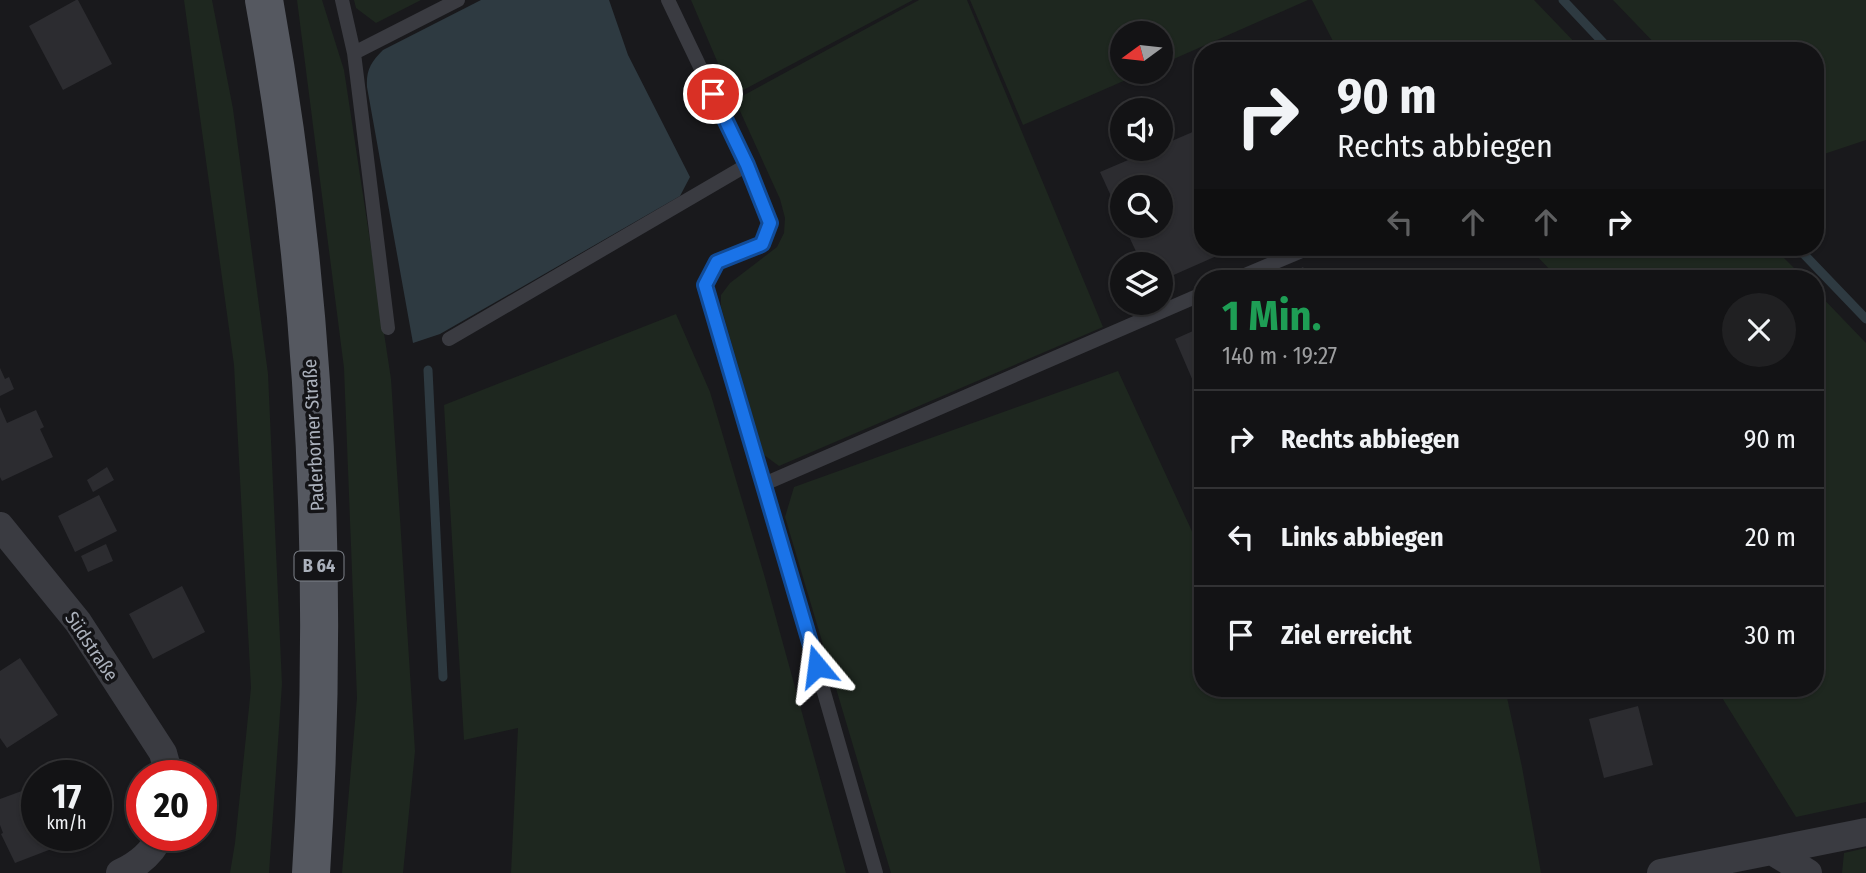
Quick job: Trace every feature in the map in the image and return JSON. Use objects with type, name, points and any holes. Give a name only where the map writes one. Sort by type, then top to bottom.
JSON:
[{"type":"main road","name":"Paderborner Straße","points":[[264,0],[288,153],[301,260],[316,462],[319,691],[311,873]]},
{"type":"street","name":"Südstraße","points":[[0,526],[78,622],[163,753],[165,760]]},
{"type":"street","points":[[1661,873],[1866,832]]},
{"type":"street","points":[[120,873],[135,866],[149,851]]},
{"type":"street","points":[[1772,851],[1808,873]]},
{"type":"lane","points":[[342,0],[354,52],[388,328]]},
{"type":"lane","points":[[354,52],[458,0]]},
{"type":"lane","points":[[668,0],[747,165],[770,223],[762,244],[717,262],[705,285],[876,873]]},
{"type":"lane","points":[[449,339],[747,165]]},
{"type":"lane","points":[[1257,270],[1290,256]]},
{"type":"lane","points":[[764,484],[1194,297]]},
{"type":"shaded area","points":[[184,0],[212,0],[233,109],[268,374],[282,684],[269,873],[230,873],[251,688],[234,365]]},
{"type":"shaded area","points":[[297,0],[322,0],[344,70],[391,379],[415,751],[403,873],[342,873],[357,698],[344,368]]},
{"type":"shaded area","points":[[354,0],[421,0],[376,23],[356,8]]},
{"type":"shaded area","points":[[481,0],[609,0],[628,55],[690,177],[680,196],[440,334],[413,343],[367,76],[372,62],[383,50]]},
{"type":"shaded area","points":[[691,0],[913,0],[732,96]]},
{"type":"shaded area","points":[[919,0],[967,0],[1103,327],[779,466],[764,455],[721,307],[721,295],[730,283],[777,247],[784,233],[785,218],[780,199],[735,100]]},
{"type":"shaded area","points":[[970,0],[1308,0],[1212,42],[1194,42],[1194,50],[1173,59],[1173,21],[1110,21],[1110,84],[1117,84],[1023,125]]},
{"type":"shaded area","points":[[1312,0],[1534,0],[1574,42],[1333,42]]},
{"type":"shaded area","points":[[1613,0],[1866,0],[1866,140],[1824,154],[1824,42],[1653,42]]},
{"type":"shaded area","points":[[1537,256],[1782,256],[1796,270],[1550,270]]},
{"type":"shaded area","points":[[1824,299],[1866,343],[1866,802],[1796,817],[1722,697],[1824,697]]},
{"type":"shaded area","points":[[676,314],[710,392],[765,578],[846,873],[511,873],[518,728],[464,740],[444,405]]},
{"type":"shaded area","points":[[1118,371],[1194,536],[1194,697],[1507,697],[1541,873],[891,873],[785,517],[794,487]]},
{"type":"shaded area","points":[[1866,848],[1866,873],[1842,873],[1844,853]]},
{"type":"building","points":[[76,0],[112,64],[63,90],[29,26]]},
{"type":"building","points":[[1194,131],[1194,256],[1217,256],[1173,275],[1173,252],[1136,252],[1130,238],[1173,238],[1173,175],[1110,175],[1110,194],[1100,172],[1126,161],[1173,161],[1173,140]]},
{"type":"building","points":[[1194,331],[1194,383],[1175,339]]},
{"type":"building","points":[[0,368],[5,379],[9,377],[14,389],[0,396]]},
{"type":"building","points":[[0,407],[7,423],[36,410],[44,427],[40,429],[53,457],[2,481],[0,477]]},
{"type":"building","points":[[107,467],[114,480],[93,492],[87,480]]},
{"type":"building","points":[[99,495],[117,531],[75,552],[58,516]]},
{"type":"building","points":[[106,544],[113,561],[88,572],[81,556]]},
{"type":"building","points":[[182,586],[205,632],[153,659],[129,614]]},
{"type":"building","points":[[20,658],[58,715],[7,748],[0,738],[0,671]]},
{"type":"building","points":[[1638,706],[1653,765],[1604,778],[1589,719]]},
{"type":"building","points":[[21,791],[21,851],[46,851],[15,863],[1,834],[0,799]]},
{"type":"waterway","points":[[1563,0],[1603,42]]},
{"type":"waterway","points":[[1806,256],[1819,270]]},
{"type":"waterway","points":[[1824,275],[1866,319]]},
{"type":"waterway","points":[[428,370],[443,677]]},
{"type":"route","points":[[713,94],[747,165],[770,223],[762,244],[717,262],[705,285],[817,666]]}]
